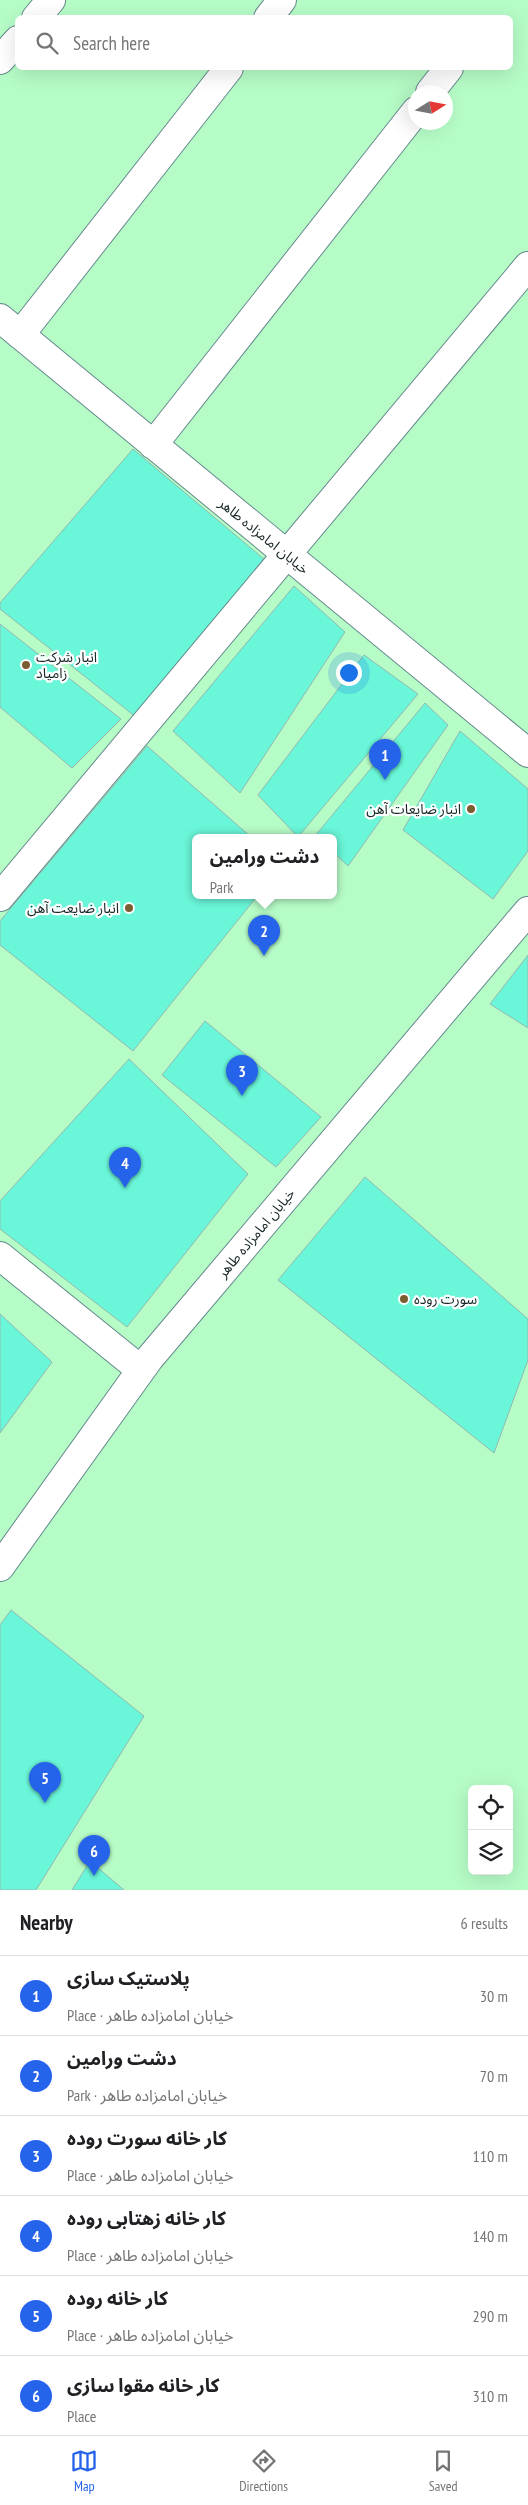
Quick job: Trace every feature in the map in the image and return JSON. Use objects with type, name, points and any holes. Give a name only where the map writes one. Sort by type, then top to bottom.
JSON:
[{"type":"street","points":[[38,15],[51,0]]},
{"type":"street","points":[[270,15],[282,0]]},
{"type":"street","points":[[0,60],[15,43]]},
{"type":"street","points":[[10,327],[227,70]]},
{"type":"street","points":[[436,85],[447,70]]},
{"type":"street","points":[[153,445],[408,121]]},
{"type":"street","points":[[0,897],[285,554],[528,266]]},
{"type":"street","name":"خیابان امامزاده طاهر","points":[[10,327],[528,754]]},
{"type":"street","name":"خیابان امامزاده طاهر","points":[[0,1567],[141,1370],[528,911]]},
{"type":"street","points":[[0,1256],[141,1370]]},
{"type":"green space","points":[[0,0],[528,0],[528,1890],[0,1890]]},
{"type":"building","points":[[133,449],[265,560],[137,718],[0,609],[0,603]]},
{"type":"building","points":[[294,586],[345,632],[240,793],[173,731]]},
{"type":"building","name":"انبار شرکت زامیاد","points":[[0,624],[121,719],[72,768],[0,707]]},
{"type":"building","points":[[364,655],[418,694],[301,834],[295,834],[258,795]]},
{"type":"building","points":[[425,703],[448,725],[348,866],[337,856],[337,834],[317,834]]},
{"type":"building","name":"انبار ضایعات آهن","points":[[460,731],[528,789],[528,851],[493,899],[403,830]]},
{"type":"building","name":"انبار ضایعت آهن","points":[[147,746],[248,834],[192,834],[192,899],[255,899],[133,1051],[0,945],[0,921]]},
{"type":"building","points":[[528,955],[528,1028],[490,1004]]},
{"type":"building","points":[[205,1021],[321,1117],[276,1167],[162,1075]]},
{"type":"building","points":[[129,1059],[248,1174],[127,1327],[0,1229],[0,1201]]},
{"type":"building","name":"سورت روده","points":[[365,1177],[528,1319],[528,1360],[494,1453],[278,1280]]},
{"type":"building","points":[[0,1314],[52,1362],[0,1433]]},
{"type":"building","points":[[11,1610],[144,1716],[36,1890],[0,1890],[0,1625]]},
{"type":"building","points":[[90,1861],[124,1890],[72,1890]]},
{"type":"place","name":"انبار شرکت زامیاد","points":[[26,665]]},
{"type":"place","name":"پلاستیک سازی","points":[[385,780]]},
{"type":"place","name":"انبار ضایعات آهن","points":[[471,809]]},
{"type":"place","name":"انبار ضایعت آهن","points":[[129,908]]},
{"type":"place","name":"دشت ورامین","points":[[264,956]]},
{"type":"place","name":"کار خانه سورت روده","points":[[242,1096]]},
{"type":"place","name":"کار خانه زهتابی روده","points":[[125,1188]]},
{"type":"place","name":"سورت روده","points":[[404,1299]]},
{"type":"place","name":"کار خانه روده","points":[[45,1803]]},
{"type":"place","name":"کار خانه مقوا سازی","points":[[94,1876]]}]
